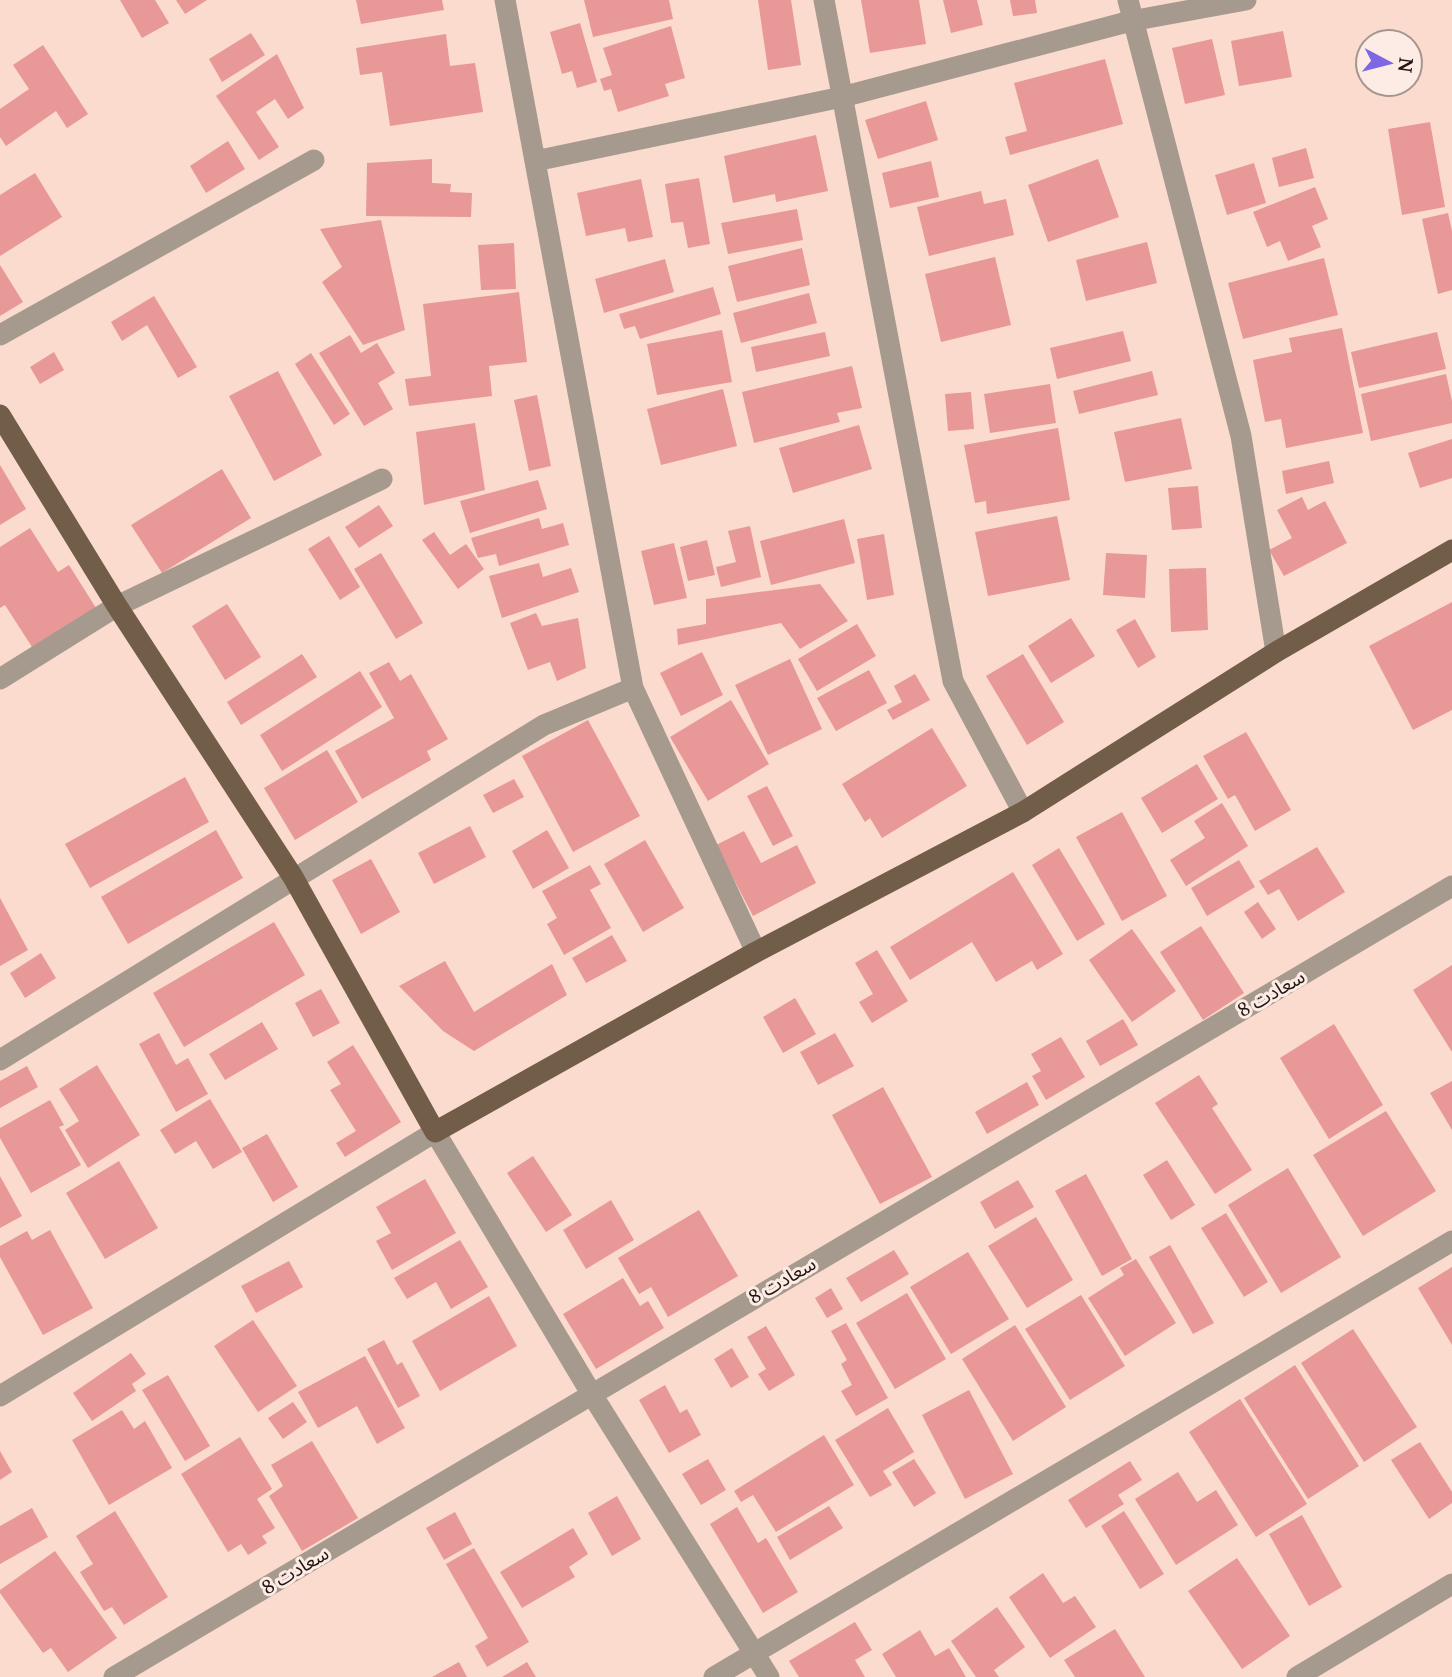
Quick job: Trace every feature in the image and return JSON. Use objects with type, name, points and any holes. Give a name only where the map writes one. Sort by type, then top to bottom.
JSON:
[{"type":"main road","points":[[0,415],[117,607],[293,877],[435,1132],[756,952],[1023,812],[1276,652],[1452,550]]},
{"type":"street","points":[[505,0],[633,688],[756,952]]},
{"type":"street","points":[[824,0],[953,681],[1023,812]]},
{"type":"street","points":[[535,162],[842,97],[1130,10],[1246,0]]},
{"type":"street","points":[[1130,10],[1241,436],[1276,652]]},
{"type":"street","points":[[0,335],[314,160]]},
{"type":"street","points":[[0,679],[117,607],[382,479]]},
{"type":"street","points":[[0,1060],[293,877],[544,725],[633,688]]},
{"type":"street","name":"سعادت 8","points":[[114,1677],[1452,886]]},
{"type":"street","points":[[0,1396],[435,1132],[591,1393],[769,1677]]},
{"type":"street","points":[[714,1677],[1452,1241]]},
{"type":"street","points":[[1297,1677],[1452,1584]]},
{"type":"building","points":[[120,0],[155,0],[169,23],[142,38]]},
{"type":"building","points":[[176,0],[207,0],[185,14]]},
{"type":"building","points":[[356,0],[442,0],[444,10],[361,24]]},
{"type":"building","points":[[584,0],[669,0],[673,19],[593,37]]},
{"type":"building","points":[[758,0],[791,0],[801,65],[768,70]]},
{"type":"building","points":[[861,0],[919,0],[926,44],[870,53]]},
{"type":"building","points":[[943,0],[977,0],[983,25],[951,33]]},
{"type":"building","points":[[1010,0],[1035,0],[1037,13],[1013,16]]},
{"type":"building","points":[[580,23],[597,82],[577,88],[572,71],[562,74],[550,32]]},
{"type":"building","points":[[671,26],[685,78],[665,84],[669,96],[618,112],[611,89],[604,91],[600,79],[612,75],[603,48]]},
{"type":"building","points":[[1283,31],[1292,77],[1239,86],[1231,41]]},
{"type":"building","points":[[251,33],[265,55],[222,82],[209,59]]},
{"type":"building","points":[[446,34],[450,66],[475,63],[483,112],[390,126],[382,72],[360,75],[356,48]]},
{"type":"building","points":[[1212,39],[1225,95],[1185,104],[1172,48]]},
{"type":"building","points":[[43,45],[88,114],[67,128],[56,111],[6,146],[0,137],[0,109],[29,89],[13,65]]},
{"type":"building","points":[[277,54],[304,108],[288,119],[275,99],[256,112],[279,147],[259,160],[216,96]]},
{"type":"building","points":[[1105,59],[1123,124],[1010,155],[1005,137],[1027,131],[1014,83]]},
{"type":"building","points":[[926,101],[938,140],[878,159],[865,120]]},
{"type":"building","points":[[1430,122],[1445,207],[1402,215],[1388,129]]},
{"type":"building","points":[[816,135],[828,191],[776,202],[775,194],[733,203],[724,156]]},
{"type":"building","points":[[228,141],[245,169],[206,193],[190,166]]},
{"type":"building","points":[[1306,148],[1314,178],[1279,187],[1272,158]]},
{"type":"building","points":[[432,159],[432,183],[451,184],[450,192],[472,193],[471,217],[366,216],[367,163]]},
{"type":"building","points":[[1098,159],[1119,217],[1048,242],[1028,185]]},
{"type":"building","points":[[931,161],[939,197],[890,208],[882,173]]},
{"type":"building","points":[[1254,163],[1266,203],[1227,215],[1215,175]]},
{"type":"building","points":[[35,173],[62,217],[0,256],[0,195]]},
{"type":"building","points":[[699,178],[710,244],[688,248],[683,222],[671,223],[665,184]]},
{"type":"building","points":[[641,179],[653,237],[628,242],[625,228],[586,236],[577,193]]},
{"type":"building","points":[[1315,187],[1328,219],[1312,226],[1321,247],[1288,261],[1280,241],[1267,247],[1253,212]]},
{"type":"building","points":[[981,191],[984,204],[1006,199],[1014,235],[929,256],[917,207]]},
{"type":"building","points":[[797,209],[803,240],[728,254],[721,223]]},
{"type":"building","points":[[1448,213],[1452,231],[1452,290],[1438,294],[1422,219]]},
{"type":"building","points":[[381,220],[405,330],[363,345],[322,282],[342,267],[320,229]]},
{"type":"building","points":[[1147,242],[1157,283],[1086,301],[1076,260]]},
{"type":"building","points":[[514,243],[516,289],[481,290],[478,245]]},
{"type":"building","points":[[802,248],[810,285],[737,302],[728,266]]},
{"type":"building","points":[[995,257],[1011,325],[941,342],[925,274]]},
{"type":"building","points":[[1324,258],[1338,315],[1243,339],[1228,283]]},
{"type":"building","points":[[665,259],[674,292],[604,313],[595,279]]},
{"type":"building","points":[[0,265],[23,302],[0,316]]},
{"type":"building","points":[[713,287],[721,314],[640,339],[635,326],[624,329],[619,314]]},
{"type":"building","points":[[519,292],[527,362],[489,366],[492,396],[409,406],[405,379],[431,376],[423,304]]},
{"type":"building","points":[[809,293],[817,323],[741,343],[733,313]]},
{"type":"building","points":[[154,296],[197,367],[178,378],[147,325],[122,341],[111,322]]},
{"type":"building","points":[[1342,328],[1363,433],[1286,448],[1281,419],[1265,422],[1253,360],[1292,352],[1289,338]]},
{"type":"building","points":[[722,330],[732,382],[657,395],[647,344]]},
{"type":"building","points":[[1123,331],[1131,361],[1057,379],[1050,348]]},
{"type":"building","points":[[825,332],[830,356],[756,372],[751,347]]},
{"type":"building","points":[[1437,332],[1446,369],[1359,388],[1351,352]]},
{"type":"building","points":[[350,335],[361,353],[377,343],[395,373],[378,383],[393,409],[364,426],[319,353]]},
{"type":"building","points":[[54,352],[64,370],[40,384],[30,367]]},
{"type":"building","points":[[311,353],[350,414],[334,425],[295,364]]},
{"type":"building","points":[[852,366],[862,408],[837,413],[840,422],[754,443],[742,392]]},
{"type":"building","points":[[278,371],[322,455],[274,481],[229,396]]},
{"type":"building","points":[[1152,371],[1158,395],[1079,414],[1073,391]]},
{"type":"building","points":[[1446,374],[1452,401],[1452,423],[1371,441],[1361,394]]},
{"type":"building","points":[[1050,384],[1056,423],[990,433],[984,394]]},
{"type":"building","points":[[723,389],[737,446],[661,465],[647,409]]},
{"type":"building","points":[[971,392],[974,429],[948,431],[945,394]]},
{"type":"building","points":[[537,395],[551,466],[529,471],[514,400]]},
{"type":"building","points":[[1181,418],[1192,469],[1125,482],[1114,432]]},
{"type":"building","points":[[475,423],[485,490],[424,505],[416,432]]},
{"type":"building","points":[[859,425],[872,469],[793,493],[779,448]]},
{"type":"building","points":[[1058,428],[1070,500],[987,514],[986,501],[975,503],[964,445]]},
{"type":"building","points":[[1452,439],[1452,478],[1420,488],[1408,453]]},
{"type":"building","points":[[1329,461],[1334,483],[1286,494],[1282,471]]},
{"type":"building","points":[[0,465],[26,509],[0,525]]},
{"type":"building","points":[[222,469],[251,518],[162,573],[131,525]]},
{"type":"building","points":[[538,480],[547,509],[470,533],[460,501]]},
{"type":"building","points":[[1198,486],[1202,528],[1172,530],[1168,488]]},
{"type":"building","points":[[1302,497],[1308,510],[1325,501],[1347,543],[1284,576],[1269,550],[1292,538],[1277,510]]},
{"type":"building","points":[[379,505],[393,526],[359,548],[345,527]]},
{"type":"building","points":[[1057,516],[1070,580],[988,596],[975,532]]},
{"type":"building","points":[[539,518],[542,529],[563,523],[569,545],[499,566],[496,554],[478,558],[471,538]]},
{"type":"building","points":[[844,519],[855,563],[771,585],[760,541]]},
{"type":"building","points":[[750,526],[761,577],[721,587],[716,567],[736,562],[728,531]]},
{"type":"building","points":[[30,528],[58,572],[69,565],[96,608],[32,647],[5,605],[0,608],[0,547]]},
{"type":"building","points":[[434,532],[450,555],[466,544],[484,569],[458,589],[422,540]]},
{"type":"building","points":[[884,534],[894,595],[867,600],[857,539]]},
{"type":"building","points":[[329,536],[360,587],[340,600],[308,549]]},
{"type":"building","points":[[707,540],[715,575],[688,581],[680,547]]},
{"type":"building","points":[[674,543],[687,598],[654,605],[641,551]]},
{"type":"building","points":[[381,553],[423,623],[396,639],[354,569]]},
{"type":"building","points":[[1106,553],[1147,555],[1145,598],[1103,595]]},
{"type":"building","points":[[539,563],[543,577],[571,568],[579,592],[502,618],[489,576]]},
{"type":"building","points":[[1206,568],[1208,630],[1171,632],[1169,569]]},
{"type":"building","points":[[820,584],[848,621],[800,649],[781,623],[678,645],[677,629],[706,624],[706,599]]},
{"type":"building","points":[[1452,602],[1452,710],[1413,730],[1369,646]]},
{"type":"building","points":[[227,604],[261,657],[225,680],[192,626]]},
{"type":"building","points":[[536,613],[542,626],[578,618],[586,668],[557,681],[550,662],[528,670],[510,623]]},
{"type":"building","points":[[1071,618],[1095,656],[1051,683],[1028,646]]},
{"type":"building","points":[[1135,619],[1156,657],[1138,668],[1116,630]]},
{"type":"building","points":[[857,624],[876,656],[817,691],[798,659]]},
{"type":"building","points":[[702,652],[723,695],[681,716],[660,673]]},
{"type":"building","points":[[302,654],[317,677],[241,725],[227,702]]},
{"type":"building","points":[[1023,654],[1064,722],[1027,745],[986,676]]},
{"type":"building","points":[[790,659],[822,729],[768,755],[735,685]]},
{"type":"building","points":[[389,662],[400,681],[411,674],[448,739],[427,751],[431,760],[362,799],[335,751],[394,718],[369,673]]},
{"type":"building","points":[[869,670],[887,703],[836,731],[817,698]]},
{"type":"building","points":[[360,671],[382,707],[282,771],[260,735]]},
{"type":"building","points":[[915,674],[930,700],[893,720],[887,710],[902,702],[894,686]]},
{"type":"building","points":[[731,700],[769,764],[708,801],[670,737]]},
{"type":"building","points":[[588,720],[640,816],[573,852],[522,756]]},
{"type":"building","points":[[932,728],[967,786],[882,838],[870,818],[865,822],[842,784]]},
{"type":"building","points":[[1246,732],[1291,810],[1255,831],[1235,795],[1228,799],[1203,756]]},
{"type":"building","points":[[327,750],[358,802],[295,840],[264,788]]},
{"type":"building","points":[[1197,764],[1218,799],[1162,833],[1141,798]]},
{"type":"building","points":[[185,777],[209,822],[90,888],[65,844]]},
{"type":"building","points":[[514,779],[524,797],[493,813],[483,795]]},
{"type":"building","points":[[767,786],[793,836],[773,846],[747,796]]},
{"type":"building","points":[[1222,803],[1248,846],[1186,886],[1170,860],[1205,838],[1194,821]]},
{"type":"building","points":[[1122,812],[1167,896],[1122,921],[1076,837]]},
{"type":"building","points":[[470,826],[486,857],[434,884],[418,853]]},
{"type":"building","points":[[216,830],[243,878],[128,944],[101,897]]},
{"type":"building","points":[[547,830],[569,868],[533,889],[512,851]]},
{"type":"building","points":[[744,831],[761,863],[797,845],[816,883],[753,916],[716,845]]},
{"type":"building","points":[[645,840],[684,908],[643,932],[604,864]]},
{"type":"building","points":[[1317,847],[1345,892],[1298,921],[1279,889],[1268,895],[1259,881]]},
{"type":"building","points":[[1059,848],[1105,924],[1077,941],[1032,865]]},
{"type":"building","points":[[371,859],[400,912],[361,934],[332,880]]},
{"type":"building","points":[[1239,860],[1255,887],[1207,916],[1191,888]]},
{"type":"building","points":[[590,865],[601,884],[590,890],[611,928],[564,955],[547,924],[557,918],[542,891]]},
{"type":"building","points":[[1013,872],[1063,954],[1037,970],[1032,961],[996,982],[972,942],[910,980],[890,947]]},
{"type":"building","points":[[0,898],[28,950],[0,966]]},
{"type":"building","points":[[1258,902],[1276,929],[1262,939],[1244,912]]},
{"type":"building","points":[[274,922],[305,975],[184,1047],[153,993]]},
{"type":"building","points":[[1201,926],[1244,993],[1203,1020],[1160,952]]},
{"type":"building","points":[[1132,929],[1176,991],[1132,1022],[1089,960]]},
{"type":"building","points":[[612,935],[627,961],[586,983],[572,958]]},
{"type":"building","points":[[877,950],[908,1001],[872,1023],[859,1002],[873,994],[855,963]]},
{"type":"building","points":[[41,953],[56,978],[25,998],[10,973]]},
{"type":"building","points":[[445,961],[474,1012],[552,964],[567,995],[474,1051],[443,1031],[399,986]]},
{"type":"building","points":[[1452,965],[1452,1052],[1413,990]]},
{"type":"building","points":[[321,989],[340,1023],[313,1037],[295,1003]]},
{"type":"building","points":[[795,998],[816,1034],[783,1053],[763,1017]]},
{"type":"building","points":[[1123,1019],[1138,1045],[1100,1066],[1086,1041]]},
{"type":"building","points":[[262,1022],[278,1049],[225,1080],[209,1054]]},
{"type":"building","points":[[1334,1024],[1383,1105],[1329,1139],[1280,1058]]},
{"type":"building","points":[[159,1033],[176,1065],[188,1058],[208,1094],[176,1112],[139,1044]]},
{"type":"building","points":[[835,1033],[854,1066],[818,1085],[800,1052]]},
{"type":"building","points":[[1061,1037],[1085,1077],[1046,1100],[1032,1076],[1041,1071],[1031,1054]]},
{"type":"building","points":[[353,1045],[401,1122],[345,1157],[336,1143],[356,1131],[330,1090],[341,1084],[327,1062]]},
{"type":"building","points":[[97,1065],[140,1135],[88,1168],[65,1130],[79,1121],[59,1089]]},
{"type":"building","points":[[27,1066],[38,1087],[0,1108],[0,1081]]},
{"type":"building","points":[[1199,1075],[1218,1104],[1212,1108],[1252,1170],[1215,1194],[1155,1103]]},
{"type":"building","points":[[1452,1081],[1452,1130],[1430,1093]]},
{"type":"building","points":[[1027,1082],[1039,1105],[987,1134],[975,1112]]},
{"type":"building","points":[[883,1087],[932,1177],[880,1204],[832,1115]]},
{"type":"building","points":[[210,1099],[242,1152],[213,1169],[196,1141],[175,1154],[160,1130]]},
{"type":"building","points":[[50,1100],[64,1125],[59,1127],[81,1165],[31,1193],[0,1138],[0,1128]]},
{"type":"building","points":[[1386,1111],[1436,1191],[1363,1236],[1313,1155]]},
{"type":"building","points":[[267,1134],[298,1187],[273,1202],[242,1148]]},
{"type":"building","points":[[533,1156],[572,1215],[546,1232],[507,1173]]},
{"type":"building","points":[[1167,1160],[1195,1205],[1171,1220],[1143,1175]]},
{"type":"building","points":[[119,1161],[158,1228],[105,1259],[66,1193]]},
{"type":"building","points":[[1288,1168],[1341,1257],[1281,1293],[1228,1205]]},
{"type":"building","points":[[1086,1174],[1132,1259],[1102,1276],[1055,1191]]},
{"type":"building","points":[[0,1176],[22,1216],[0,1228]]},
{"type":"building","points":[[425,1179],[456,1233],[392,1270],[376,1241],[391,1233],[376,1207]]},
{"type":"building","points":[[1018,1180],[1034,1207],[995,1229],[980,1202]]},
{"type":"building","points":[[611,1200],[634,1240],[586,1269],[563,1230]]},
{"type":"building","points":[[699,1210],[738,1276],[668,1317],[651,1287],[639,1294],[618,1258]]},
{"type":"building","points":[[1226,1213],[1268,1282],[1244,1297],[1201,1228]]},
{"type":"building","points":[[1036,1217],[1073,1280],[1027,1308],[988,1246]]},
{"type":"building","points":[[50,1230],[93,1308],[43,1335],[0,1257],[0,1246],[27,1231],[32,1240]]},
{"type":"building","points":[[460,1240],[488,1287],[451,1309],[436,1282],[407,1299],[394,1278]]},
{"type":"building","points":[[1170,1245],[1214,1323],[1193,1334],[1149,1257]]},
{"type":"building","points":[[894,1250],[909,1274],[861,1302],[846,1278]]},
{"type":"building","points":[[968,1252],[1009,1319],[951,1354],[910,1287]]},
{"type":"building","points":[[1136,1259],[1176,1323],[1125,1356],[1088,1298],[1124,1275],[1120,1268]]},
{"type":"building","points":[[289,1261],[303,1287],[256,1313],[241,1286]]},
{"type":"building","points":[[1452,1267],[1452,1345],[1418,1288]]},
{"type":"building","points":[[623,1278],[640,1306],[648,1301],[664,1328],[596,1369],[563,1314]]},
{"type":"building","points":[[831,1288],[843,1309],[827,1318],[815,1298]]},
{"type":"building","points":[[907,1293],[946,1359],[895,1389],[856,1323]]},
{"type":"building","points":[[1081,1295],[1125,1366],[1070,1400],[1025,1329]]},
{"type":"building","points":[[489,1296],[517,1346],[440,1391],[412,1341]]},
{"type":"building","points":[[253,1320],[297,1386],[258,1412],[214,1346]]},
{"type":"building","points":[[846,1323],[888,1398],[856,1416],[841,1391],[852,1385],[841,1364],[847,1360],[831,1331]]},
{"type":"building","points":[[1015,1325],[1066,1407],[1013,1441],[962,1359]]},
{"type":"building","points":[[766,1326],[795,1375],[769,1391],[758,1374],[766,1369],[747,1337]]},
{"type":"building","points":[[1353,1329],[1417,1427],[1364,1462],[1301,1363]]},
{"type":"building","points":[[384,1340],[397,1365],[402,1362],[420,1396],[398,1408],[367,1349]]},
{"type":"building","points":[[732,1348],[749,1377],[731,1388],[714,1359]]},
{"type":"building","points":[[131,1353],[146,1374],[132,1384],[136,1391],[92,1421],[73,1393]]},
{"type":"building","points":[[365,1356],[405,1428],[377,1444],[357,1406],[318,1428],[298,1392]]},
{"type":"building","points":[[1295,1365],[1359,1466],[1308,1499],[1244,1398]]},
{"type":"building","points":[[168,1375],[210,1446],[185,1461],[142,1390]]},
{"type":"building","points":[[665,1385],[680,1413],[687,1409],[701,1435],[669,1453],[639,1400]]},
{"type":"building","points":[[969,1390],[1013,1474],[965,1499],[922,1415]]},
{"type":"building","points":[[1240,1399],[1307,1504],[1256,1537],[1189,1432]]},
{"type":"building","points":[[293,1402],[307,1422],[283,1439],[268,1418]]},
{"type":"building","points":[[888,1408],[914,1452],[883,1471],[892,1485],[870,1497],[835,1440]]},
{"type":"building","points":[[122,1410],[134,1429],[145,1421],[172,1468],[109,1505],[72,1440]]},
{"type":"building","points":[[824,1435],[854,1485],[776,1532],[753,1495],[741,1502],[734,1491]]},
{"type":"building","points":[[240,1437],[272,1489],[257,1499],[275,1528],[262,1536],[267,1543],[248,1555],[241,1544],[228,1552],[181,1474]]},
{"type":"building","points":[[312,1441],[358,1518],[302,1551],[269,1496],[283,1486],[271,1465]]},
{"type":"building","points":[[1420,1442],[1452,1492],[1452,1503],[1429,1519],[1391,1460]]},
{"type":"building","points":[[0,1451],[12,1472],[0,1480]]},
{"type":"building","points":[[708,1459],[726,1490],[701,1505],[682,1474]]},
{"type":"building","points":[[914,1459],[936,1493],[914,1507],[892,1472]]},
{"type":"building","points":[[1130,1461],[1142,1480],[1118,1495],[1124,1504],[1086,1528],[1068,1500]]},
{"type":"building","points":[[1178,1472],[1197,1502],[1216,1490],[1238,1525],[1176,1565],[1135,1499]]},
{"type":"building","points":[[617,1496],[641,1539],[612,1556],[588,1513]]},
{"type":"building","points":[[829,1506],[843,1528],[790,1560],[777,1537]]},
{"type":"building","points":[[737,1507],[758,1543],[766,1538],[798,1592],[763,1613],[710,1524]]},
{"type":"building","points":[[32,1508],[48,1537],[0,1564],[0,1526]]},
{"type":"building","points":[[115,1511],[168,1597],[124,1625],[112,1607],[104,1611],[80,1572],[93,1564],[76,1536]]},
{"type":"building","points":[[1124,1511],[1164,1574],[1140,1589],[1101,1526]]},
{"type":"building","points":[[455,1512],[472,1544],[444,1560],[426,1528]]},
{"type":"building","points":[[1302,1515],[1342,1587],[1309,1606],[1269,1534]]},
{"type":"building","points":[[573,1528],[588,1554],[569,1567],[575,1577],[522,1608],[500,1572]]},
{"type":"building","points":[[474,1548],[529,1642],[487,1667],[475,1646],[488,1638],[446,1564]]},
{"type":"building","points":[[55,1551],[117,1638],[68,1672],[51,1648],[43,1653],[0,1593],[0,1590]]},
{"type":"building","points":[[1237,1558],[1290,1636],[1242,1669],[1188,1591]]},
{"type":"building","points":[[1043,1573],[1063,1603],[1075,1596],[1096,1627],[1050,1658],[1009,1597]]},
{"type":"building","points":[[997,1607],[1025,1647],[994,1670],[999,1677],[976,1677],[951,1641]]},
{"type":"building","points":[[855,1622],[872,1650],[855,1660],[865,1677],[799,1677],[789,1661]]},
{"type":"building","points":[[1115,1629],[1145,1677],[1075,1677],[1064,1660]]},
{"type":"building","points":[[920,1630],[935,1656],[949,1648],[966,1677],[896,1677],[882,1654]]},
{"type":"building","points":[[459,1662],[467,1677],[432,1677]]},
{"type":"building","points":[[527,1662],[536,1677],[502,1677]]}]
